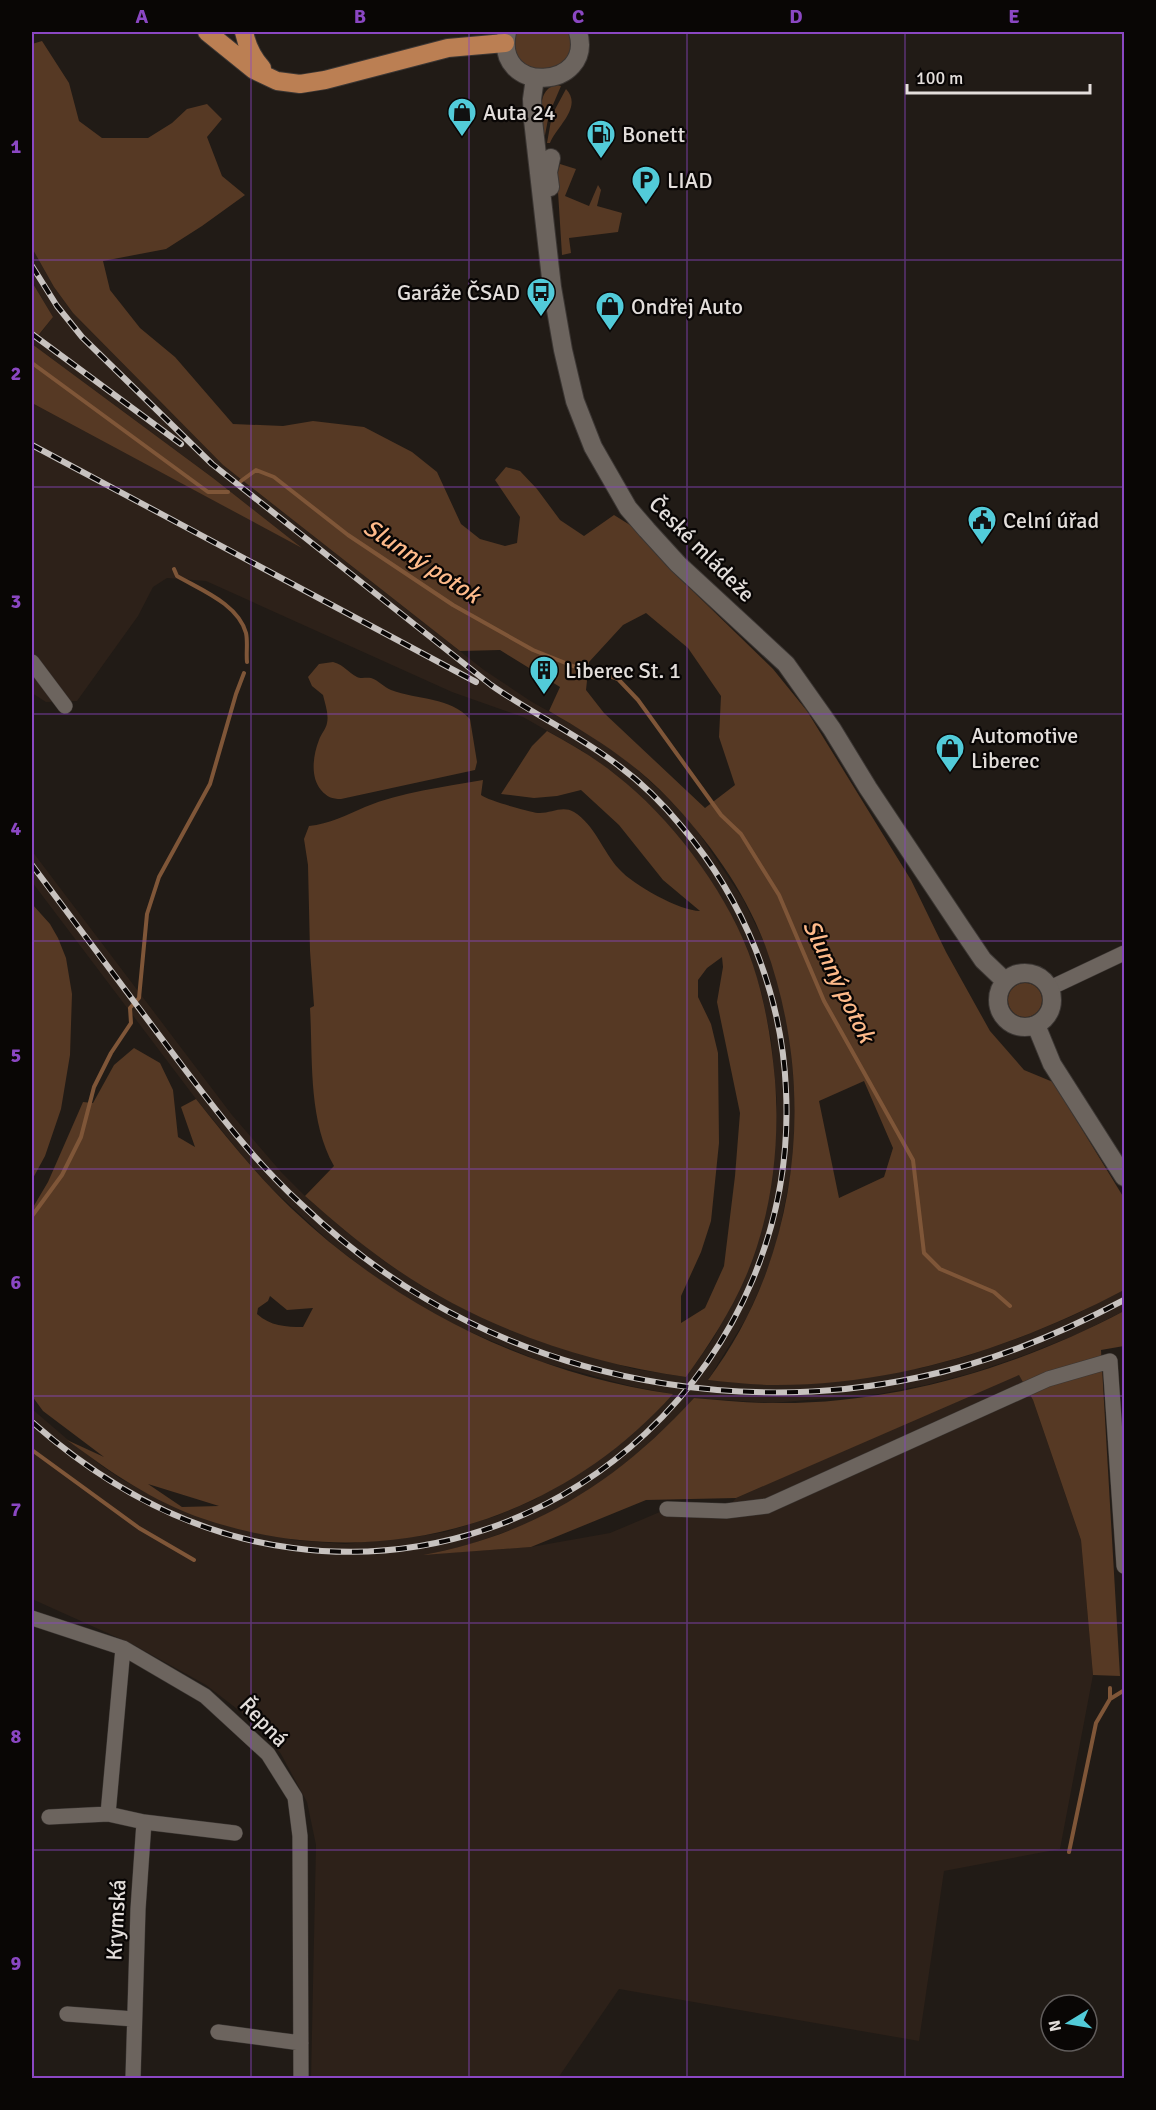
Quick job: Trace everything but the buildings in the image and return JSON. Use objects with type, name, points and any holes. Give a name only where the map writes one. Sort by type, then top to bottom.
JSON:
[{"type":"highway","points":[[207,32],[254,70],[277,81],[300,84],[325,80],[448,48],[506,37]]},
{"type":"highway","points":[[244,32],[255,60],[277,81]]},
{"type":"street","points":[[506,37],[511,62],[526,75],[549,79],[565,72],[573,64],[579,45],[578,32]]},
{"type":"street","name":"České mládeže","points":[[535,78],[532,99],[533,120],[546,242],[563,350],[575,401],[592,447],[628,508],[678,564],[786,664],[832,729],[868,788],[983,960],[1005,981]]},
{"type":"street","points":[[546,242],[552,218],[549,172],[551,158]]},
{"type":"street","points":[[32,662],[65,706]]},
{"type":"street","points":[[1050,988],[1125,953]]},
{"type":"street","points":[[1019,973],[1031,973],[1043,980],[1050,988],[1051,1010],[1045,1019],[1036,1025],[1017,1026],[1003,1016],[998,998],[1005,981],[1019,973]]},
{"type":"street","points":[[1036,1025],[1052,1064],[1125,1177]]},
{"type":"street","points":[[667,1509],[726,1510],[767,1506],[1048,1379],[1110,1361],[1125,1566]]},
{"type":"street","name":"Řepná","points":[[32,1618],[123,1648],[205,1696],[268,1754],[295,1797],[300,1836],[301,2079]]},
{"type":"street","points":[[108,1814],[123,1648]]},
{"type":"street","points":[[49,1816],[108,1814],[144,1822],[235,1833]]},
{"type":"street","name":"Krymská","points":[[133,2079],[138,1909],[144,1822]]},
{"type":"street","points":[[67,2014],[134,2019]]},
{"type":"street","points":[[218,2032],[301,2043]]},
{"type":"shaded area","points":[[516,32],[569,32],[571,48],[566,59],[556,66],[544,69],[531,67],[521,61],[515,49]]},
{"type":"shaded area","points":[[42,41],[69,83],[79,121],[102,138],[148,138],[172,123],[187,109],[207,104],[222,119],[207,137],[222,176],[245,195],[166,249],[103,261],[110,290],[140,328],[175,357],[233,424],[283,426],[313,421],[364,427],[412,452],[437,472],[461,524],[480,539],[505,546],[517,543],[520,517],[495,480],[506,467],[520,471],[560,520],[584,536],[614,515],[638,530],[667,566],[773,669],[807,711],[911,880],[946,952],[990,1031],[1024,1070],[1053,1082],[1124,1198],[1124,1290],[1041,1329],[998,1345],[909,1370],[864,1379],[818,1384],[764,1385],[708,1380],[739,1332],[763,1280],[780,1226],[791,1170],[795,1113],[791,1056],[782,1000],[765,945],[747,905],[724,867],[698,832],[656,786],[612,750],[549,711],[560,687],[500,650],[460,651],[223,465],[73,313],[54,287],[32,248],[32,44]],"holes":[[[646,613],[688,648],[721,696],[719,737],[735,785],[705,808],[604,713],[586,690],[589,662],[623,625]],[[864,1081],[893,1148],[884,1177],[839,1198],[819,1101]]]},
{"type":"shaded area","points":[[561,86],[549,114],[545,135],[542,136],[543,98],[550,87]]},
{"type":"shaded area","points":[[566,89],[572,103],[570,110],[550,143],[547,143],[552,115]]},
{"type":"shaded area","points":[[560,164],[576,169],[565,196],[589,206],[598,185],[601,190],[597,206],[622,213],[618,232],[569,238],[571,253],[562,255],[557,176]]},
{"type":"shaded area","points":[[32,248],[54,287],[73,313],[223,465],[484,670],[532,702],[591,735],[628,761],[694,826],[743,899],[765,944],[780,990],[790,1037],[795,1101],[793,1163],[777,1243],[763,1281],[747,1317],[708,1380],[772,1385],[922,1368],[967,1356],[1019,1338],[1070,1317],[1124,1290],[1124,1311],[1078,1334],[972,1373],[926,1385],[879,1394],[772,1403],[694,1398],[672,1422],[633,1457],[596,1486],[570,1502],[525,1525],[472,1544],[430,1554],[531,1547],[610,1533],[667,1509],[726,1510],[736,1498],[1019,1374],[1033,1400],[1081,1540],[1093,1675],[1060,1849],[944,1871],[919,2041],[619,1989],[558,2078],[311,2078],[316,1845],[307,1802],[281,1754],[258,1725],[206,1685],[134,1645],[32,1599],[32,1409],[102,1466],[168,1504],[293,1540],[345,1544],[445,1532],[496,1516],[536,1499],[672,1394],[630,1386],[542,1362],[463,1329],[421,1307],[376,1278],[332,1244],[269,1186],[196,1099],[32,882],[32,851],[232,1115],[305,1196],[387,1263],[430,1291],[471,1312],[548,1344],[634,1369],[686,1377],[713,1339],[730,1308],[759,1238],[768,1199],[777,1102],[771,1039],[762,995],[748,950],[727,908],[702,869],[654,810],[616,775],[581,750],[523,717],[452,692],[206,581],[167,578],[153,587],[138,616],[77,701],[46,702],[32,693],[32,403],[298,545],[213,478],[32,344],[53,317],[32,282]]},
{"type":"shaded area","points":[[32,282],[53,317],[32,343]]},
{"type":"shaded area","points":[[32,344],[213,478],[302,548],[32,403]]},
{"type":"shaded area","points":[[333,662],[357,677],[371,678],[391,690],[443,703],[462,712],[470,719],[477,762],[475,770],[341,799],[325,794],[315,779],[314,759],[326,725],[327,713],[323,695],[312,686],[308,677],[319,664]]},
{"type":"shaded area","points":[[547,731],[583,751],[608,769],[656,811],[693,855],[724,902],[748,951],[763,999],[771,1047],[776,1105],[775,1154],[768,1204],[755,1253],[740,1290],[719,1328],[686,1377],[607,1362],[568,1351],[492,1322],[455,1304],[386,1262],[305,1196],[334,1166],[320,1129],[313,1089],[310,1008],[314,1006],[308,865],[304,839],[309,826],[331,821],[393,797],[483,780],[481,795],[492,800],[538,813],[565,809],[574,812],[588,824],[613,862],[626,875],[669,902],[700,911],[663,880],[619,825],[581,790],[557,796],[534,798],[501,794],[532,746]],"holes":[[[722,957],[723,967],[717,1002],[740,1113],[735,1176],[724,1266],[705,1308],[681,1323],[681,1296],[701,1252],[711,1221],[719,1143],[718,1053],[711,1024],[698,997],[698,980],[707,968]]]},
{"type":"shaded area","points":[[32,904],[50,924],[58,938],[66,958],[72,994],[70,1055],[61,1109],[45,1156],[32,1180]]},
{"type":"shaded area","points":[[1025,983],[1037,988],[1042,1000],[1037,1012],[1025,1017],[1013,1012],[1008,1000],[1013,988]]},
{"type":"shaded area","points":[[134,1048],[160,1063],[173,1090],[178,1137],[195,1147],[181,1107],[196,1099],[242,1155],[291,1208],[331,1244],[374,1276],[420,1305],[467,1331],[568,1370],[620,1384],[673,1394],[626,1440],[573,1478],[517,1507],[457,1528],[395,1540],[332,1542],[268,1535],[204,1519],[167,1504],[132,1485],[67,1440],[104,1457],[43,1411],[32,1396],[32,1209],[48,1182],[83,1102],[93,1103],[114,1065]],"holes":[[[270,1296],[287,1310],[313,1308],[303,1327],[273,1323],[257,1314],[258,1308],[268,1301]],[[148,1484],[219,1506],[182,1507]]]},
{"type":"shaded area","points":[[1124,1311],[1124,1346],[1101,1350],[1120,1676],[1093,1675],[1081,1540],[1033,1400],[1019,1375],[736,1498],[646,1500],[531,1547],[423,1555],[464,1546],[502,1533],[572,1500],[635,1455],[694,1398],[762,1403],[817,1402],[908,1390],[998,1365],[1083,1331]]},
{"type":"waterway","name":"Slunný potok","points":[[32,363],[208,492],[228,492]]},
{"type":"waterway","name":"Slunný potok","points":[[241,481],[256,470],[274,477],[348,535],[453,605],[533,650],[578,668],[597,671]]},
{"type":"waterway","points":[[174,569],[177,576],[218,599],[235,614],[246,633],[247,662]]},
{"type":"waterway","points":[[32,1216],[62,1175],[81,1137],[94,1087],[111,1053],[131,1023],[130,1008],[139,998],[147,914],[159,877],[210,784],[244,673]]},
{"type":"waterway","name":"Slunný potok","points":[[604,674],[618,679],[638,700],[721,815],[741,834],[779,895],[824,1001],[913,1160],[924,1253],[940,1269],[994,1292],[1010,1306]]},
{"type":"waterway","points":[[32,1450],[139,1528],[194,1560]]},
{"type":"waterway","name":"Slunný potok","points":[[1110,1688],[1110,1699],[1123,1691]]},
{"type":"waterway","points":[[1069,1852],[1096,1723],[1110,1699]]},
{"type":"railway","points":[[32,266],[57,306],[82,337],[212,464],[491,685],[604,755],[636,780],[668,811],[704,855],[724,885],[756,950],[777,1019],[786,1090],[780,1188],[752,1280],[707,1363],[646,1433],[571,1490],[486,1529],[392,1550],[293,1548],[256,1542],[186,1520],[153,1505],[90,1468],[32,1422]]},
{"type":"railway","points":[[32,334],[181,444]]},
{"type":"railway","points":[[32,445],[476,682]]},
{"type":"railway","points":[[32,865],[216,1111],[282,1186],[329,1230],[409,1289],[483,1329],[542,1353],[603,1371],[666,1384],[730,1391],[793,1392],[857,1388],[947,1371],[999,1355],[1025,1346],[1124,1300]]},
{"type":"place","name":"Auta 24","points":[[462,138]]},
{"type":"place","name":"Bonett","points":[[601,160]]},
{"type":"place","name":"LIAD","points":[[646,206]]},
{"type":"place","name":"Garáže ČSAD","points":[[541,318]]},
{"type":"place","name":"Ondřej Auto","points":[[610,332]]},
{"type":"place","name":"Celní úřad","points":[[982,546]]},
{"type":"place","name":"Liberec St. 1","points":[[544,696]]},
{"type":"place","name":"Automotive Liberec","points":[[950,774]]}]
